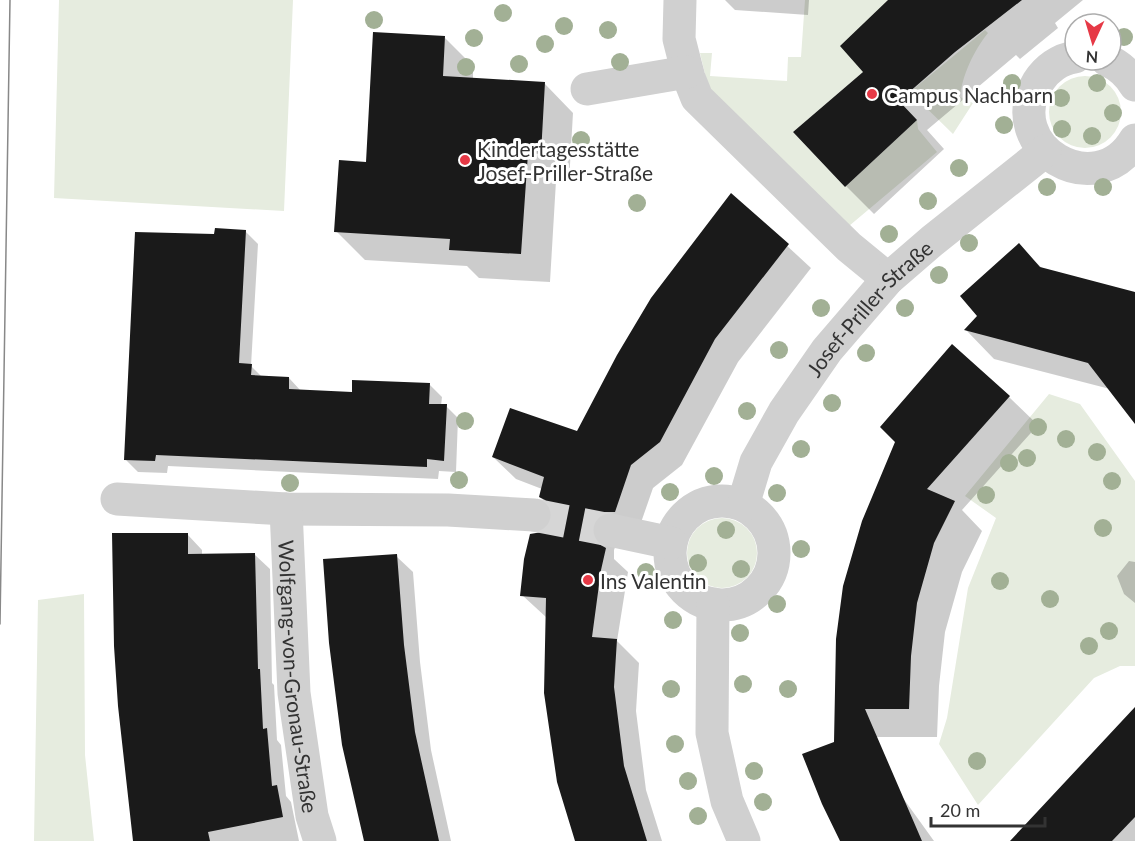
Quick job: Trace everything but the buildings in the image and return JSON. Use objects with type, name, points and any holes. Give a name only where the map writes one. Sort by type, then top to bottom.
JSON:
[{"type":"street","points":[[680,0],[679,39],[687,72],[698,98],[849,247],[888,279]]},
{"type":"street","points":[[1063,62],[1054,65],[1042,76],[1029,105],[1030,123],[1035,138],[1045,152],[1058,161],[1074,167],[1090,169],[1107,165],[1121,157],[1135,140]]},
{"type":"street","points":[[587,89],[687,72]]},
{"type":"street","name":"Josef-Priller-Straße","points":[[743,505],[756,462],[784,412],[827,350],[888,279],[932,241],[1045,152]]},
{"type":"street","name":"Wolfgang-von-Gronau-Straße","points":[[117,499],[286,509],[448,510],[534,515]]},
{"type":"street","points":[[713,501],[728,501],[743,505],[756,513],[766,524],[774,546],[772,568],[766,582],[756,593],[742,601],[728,605],[713,604],[697,599],[684,589],[675,575],[670,559],[671,543],[676,528],[698,507],[713,501]]},
{"type":"street","name":"Wolfgang-von-Gronau-Straße","points":[[286,509],[294,693],[312,816],[320,841]]},
{"type":"street","points":[[610,530],[671,543]]},
{"type":"street","points":[[713,604],[712,733],[727,801],[744,841]]},
{"type":"shaded area","points":[[59,0],[293,0],[284,211],[54,198]]},
{"type":"shaded area","points":[[805,0],[888,0],[863,72],[793,132],[845,187],[917,120],[918,129],[937,152],[849,226],[709,91],[700,53],[712,53],[710,76],[787,81],[788,57],[801,57]]},
{"type":"shaded area","points":[[985,30],[988,33],[969,64],[961,89],[960,97],[973,103],[953,134],[910,92]]},
{"type":"shaded area","points":[[1092,76],[1111,86],[1119,98],[1121,112],[1119,126],[1111,138],[1099,146],[1078,148],[1059,138],[1051,126],[1049,105],[1059,86],[1071,78]]},
{"type":"shaded area","points":[[1049,394],[1080,404],[1135,481],[1135,666],[1120,666],[1094,678],[978,805],[939,744],[947,718],[968,588],[996,518],[965,496]]},
{"type":"shaded area","points":[[722,518],[735,521],[747,528],[754,540],[757,553],[754,566],[747,578],[735,585],[722,588],[709,585],[697,578],[690,566],[687,553],[690,540],[697,528],[709,521]]},
{"type":"shaded area","points":[[84,594],[85,755],[94,841],[34,841],[38,600]]},
{"type":"tunnel","points":[[534,515],[610,530]]},
{"type":"tram line","points":[[0,624],[10,0]]},
{"type":"place","name":"Campus Nachbarn","points":[[872,94]]},
{"type":"place","name":"Kindertagesstätte Josef-Priller-Straße","points":[[465,160]]},
{"type":"place","name":"Ins Valentin","points":[[588,580]]}]
